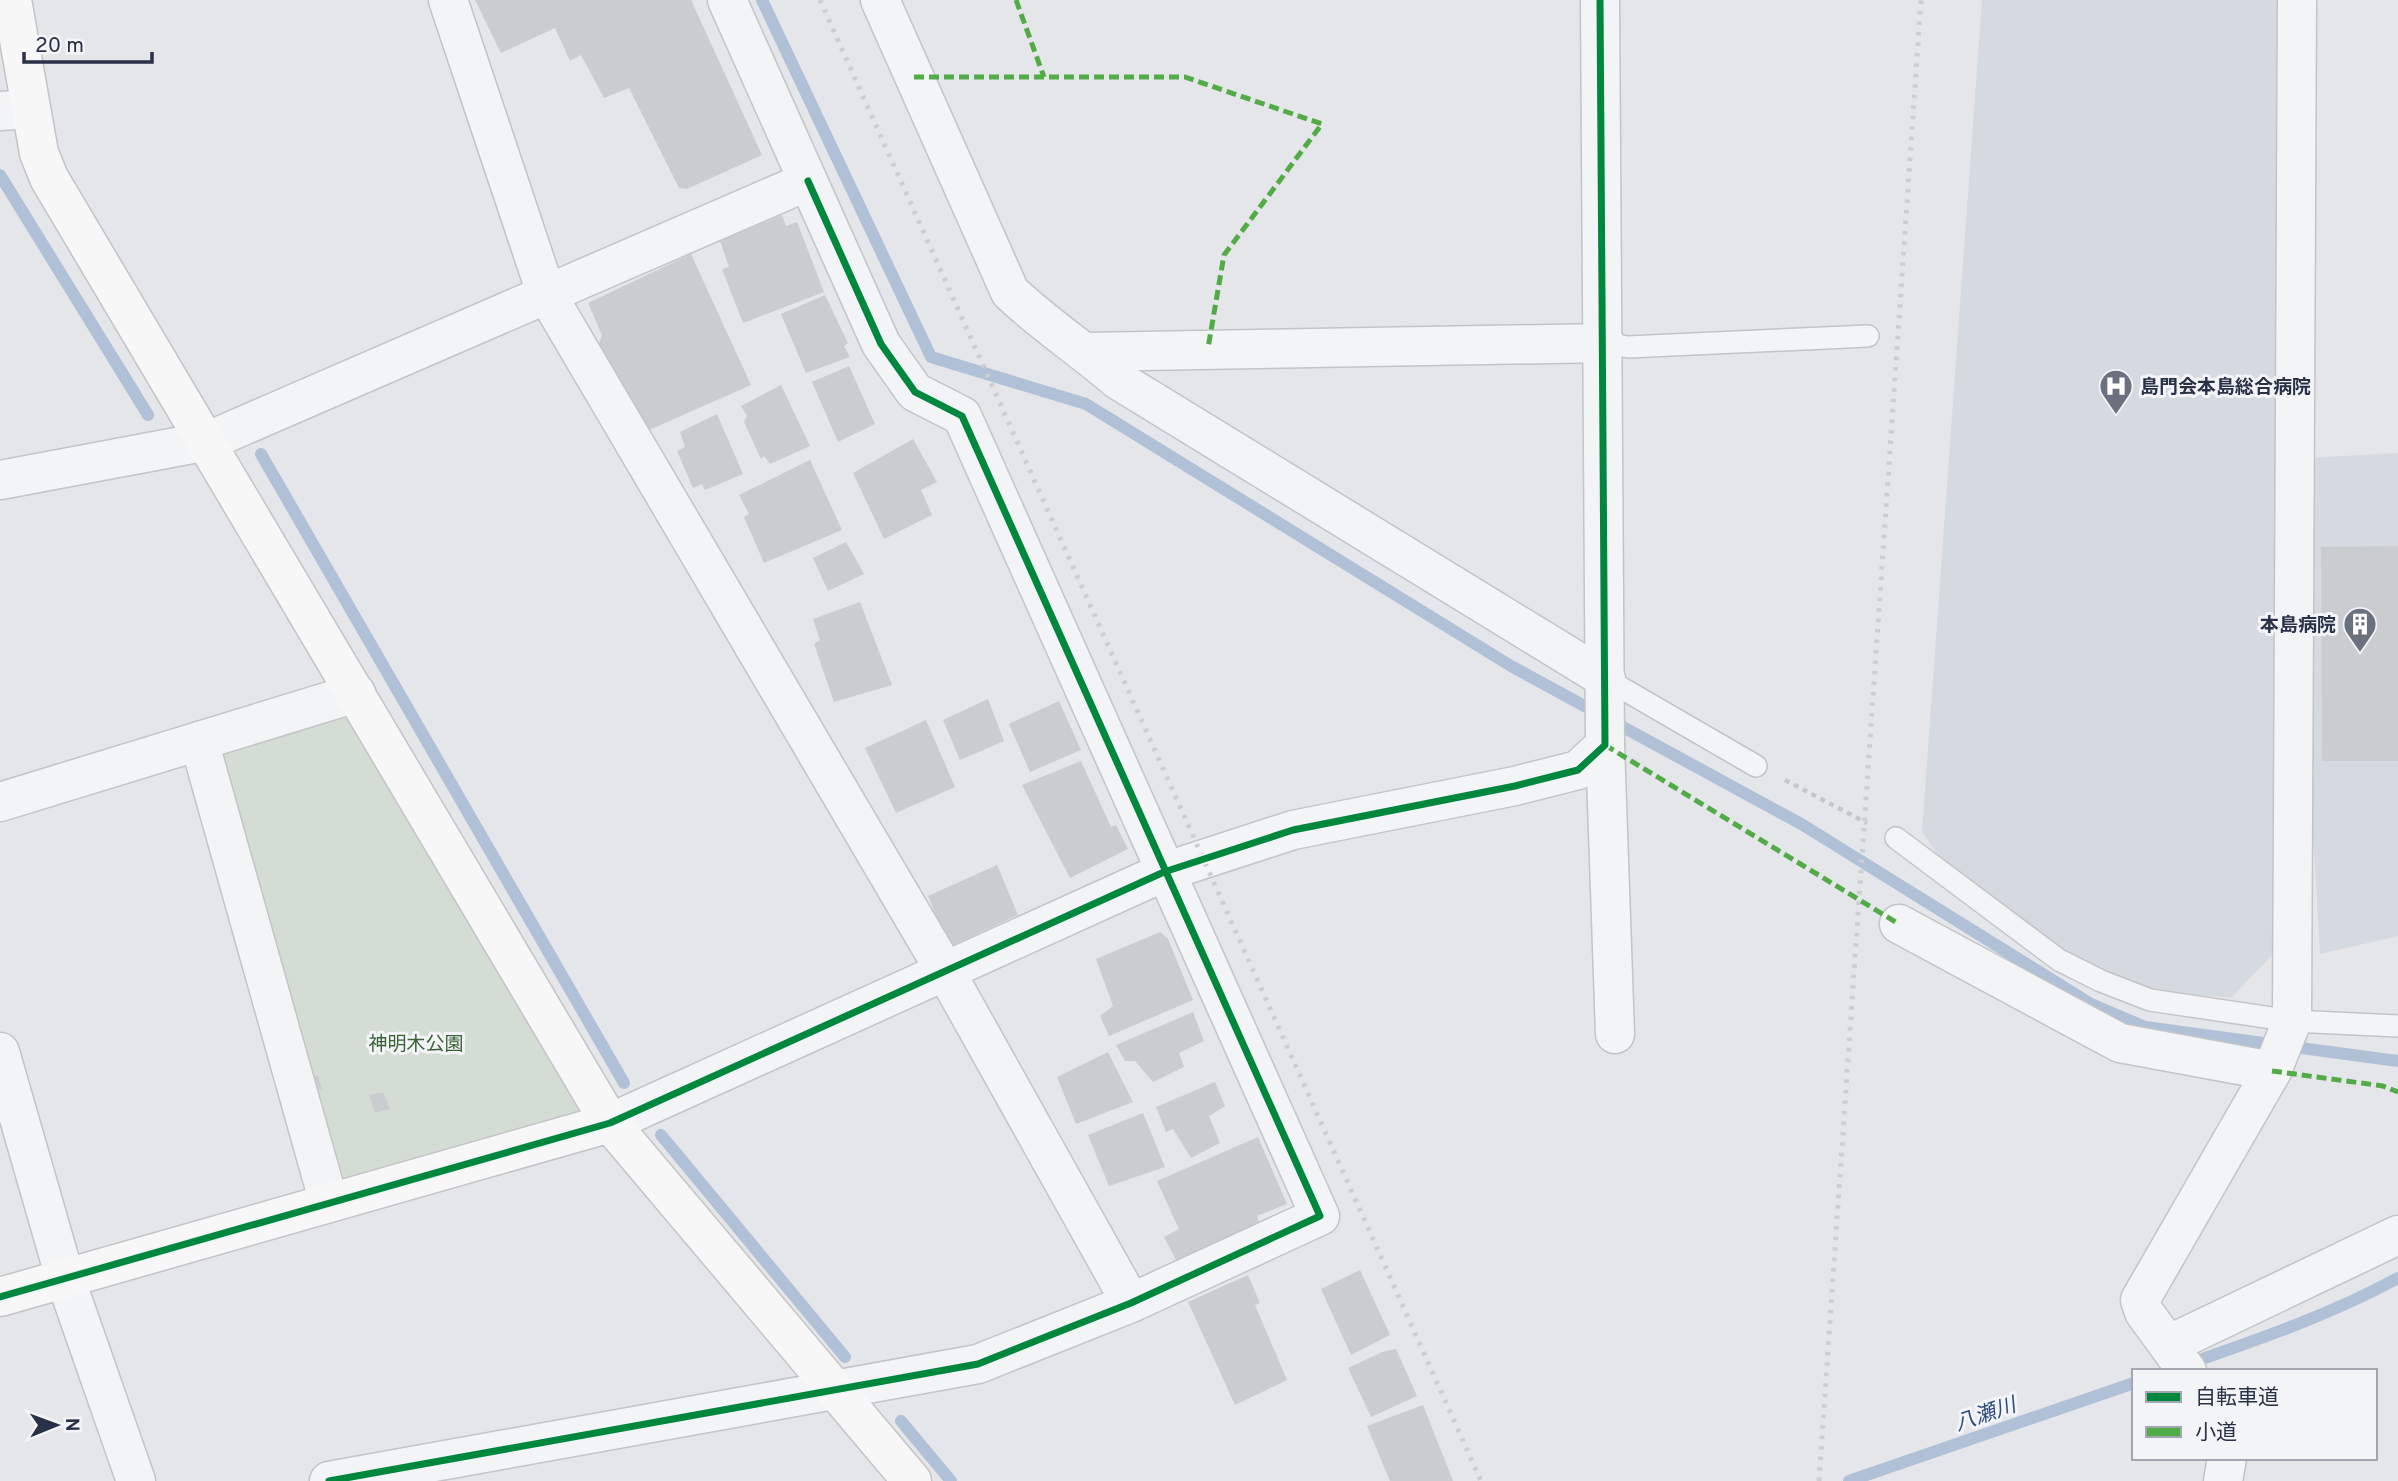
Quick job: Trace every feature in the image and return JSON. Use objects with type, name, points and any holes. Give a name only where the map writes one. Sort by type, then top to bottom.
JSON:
[{"type":"street","points":[[12,0],[15,110],[39,153],[49,178],[208,441],[610,1123],[912,1481]]},
{"type":"street","points":[[448,0],[546,293],[944,969],[1131,1303]]},
{"type":"street","points":[[329,1481],[978,1364],[1131,1303],[1320,1216],[962,416],[915,392],[881,344],[727,0]]},
{"type":"street","points":[[880,0],[1010,292],[1048,328],[1086,352],[1118,380],[1606,682]]},
{"type":"street","points":[[1600,0],[1605,343],[1604,743],[1615,1034]]},
{"type":"street","points":[[2297,0],[2291,1025],[2272,1071],[2140,1300],[2144,1312],[2179,1357],[2398,1235]]},
{"type":"street","points":[[0,480],[208,441],[808,181]]},
{"type":"street","points":[[1086,352],[1605,343]]},
{"type":"street","points":[[0,802],[356,692]]},
{"type":"street","points":[[199,741],[329,1203]]},
{"type":"street","points":[[0,1297],[610,1123],[944,969],[1164,872],[1293,830],[1515,786],[1578,770],[1604,743]]},
{"type":"street","points":[[1899,925],[2120,1043],[2272,1071]]},
{"type":"street","points":[[0,1052],[65,1278],[136,1481]]},
{"type":"lane","points":[[1605,343],[1628,347],[1868,336]]},
{"type":"lane","points":[[1606,682],[1756,765]]},
{"type":"lane","points":[[1896,838],[2059,960],[2101,981],[2150,1000],[2291,1025],[2398,1026]]},
{"type":"path","points":[[1756,765],[1896,838]]},
{"type":"shaded area","name":"島門会本島総合病院","points":[[1982,0],[2284,0],[2277,950],[2231,998],[2154,991],[2103,975],[1965,893],[1922,832]]},
{"type":"shaded area","points":[[2398,453],[2398,936],[2320,954],[2309,764],[2308,458]]},
{"type":"green space","name":"神明木公園","points":[[356,693],[610,1123],[329,1203],[199,741]]},
{"type":"building","points":[[475,0],[691,0],[762,155],[687,189],[679,188],[629,88],[604,98],[581,55],[570,61],[555,28],[501,53]]},
{"type":"building","points":[[782,215],[786,226],[797,222],[824,292],[743,323],[722,269],[729,267],[720,241]]},
{"type":"building","points":[[691,254],[751,385],[647,431],[598,347],[602,335],[588,303]]},
{"type":"building","points":[[825,295],[848,343],[844,346],[850,357],[806,373],[781,314]]},
{"type":"building","points":[[849,366],[875,424],[838,442],[812,382]]},
{"type":"building","points":[[781,385],[810,446],[770,464],[764,456],[761,459],[744,422],[747,416],[741,406]]},
{"type":"building","points":[[717,414],[743,474],[705,490],[702,484],[693,488],[677,451],[685,447],[680,432]]},
{"type":"building","points":[[913,439],[937,482],[921,490],[932,515],[884,539],[853,473]]},
{"type":"building","points":[[810,460],[842,530],[764,563],[744,517],[749,514],[739,495]]},
{"type":"building","points":[[846,542],[864,574],[828,591],[813,558]]},
{"type":"building","name":"本島病院","points":[[2398,546],[2398,761],[2322,761],[2321,547]]},
{"type":"building","points":[[860,602],[892,685],[834,702],[814,644],[820,640],[813,619]]},
{"type":"building","points":[[988,699],[1004,741],[960,760],[943,720]]},
{"type":"building","points":[[1059,701],[1081,750],[1030,772],[1009,724]]},
{"type":"building","points":[[926,720],[955,787],[896,813],[865,748]]},
{"type":"building","points":[[1081,761],[1111,827],[1116,825],[1128,849],[1070,878],[1022,785]]},
{"type":"building","points":[[997,865],[1018,915],[949,947],[928,896]]},
{"type":"building","points":[[1160,932],[1168,939],[1193,1000],[1109,1036],[1100,1016],[1113,1006],[1096,959]]},
{"type":"building","points":[[1193,1012],[1204,1041],[1179,1053],[1184,1067],[1153,1082],[1135,1061],[1125,1061],[1116,1045]]},
{"type":"building","points":[[1108,1052],[1133,1102],[1076,1124],[1057,1077]]},
{"type":"building","points":[[318,1075],[322,1089],[316,1090],[312,1078]]},
{"type":"building","points":[[1215,1082],[1225,1106],[1209,1116],[1220,1143],[1191,1158],[1173,1129],[1166,1132],[1156,1107]]},
{"type":"building","points":[[383,1092],[390,1109],[375,1113],[369,1095]]},
{"type":"building","points":[[1143,1113],[1165,1167],[1109,1186],[1088,1135]]},
{"type":"building","points":[[1258,1137],[1287,1204],[1257,1216],[1260,1224],[1176,1260],[1164,1237],[1179,1229],[1157,1181]]},
{"type":"building","points":[[1360,1270],[1390,1335],[1351,1355],[1321,1289]]},
{"type":"building","points":[[1248,1275],[1260,1303],[1255,1305],[1287,1380],[1235,1405],[1188,1302]]},
{"type":"building","points":[[1396,1349],[1417,1396],[1371,1417],[1348,1368],[1382,1352]]},
{"type":"building","points":[[1423,1405],[1453,1481],[1390,1481],[1367,1426]]},
{"type":"waterway","points":[[762,0],[931,357],[1086,404],[1511,666],[1803,825],[2091,1004],[2145,1027],[2398,1061]]},
{"type":"waterway","points":[[0,175],[148,415]]},
{"type":"waterway","points":[[261,454],[624,1083]]},
{"type":"waterway","points":[[661,1135],[845,1357]]},
{"type":"waterway","name":"八瀬川","points":[[2188,1364],[2322,1314],[2398,1278]]},
{"type":"waterway","name":"八瀬川","points":[[1849,1481],[2132,1384]]},
{"type":"waterway","points":[[901,1421],[951,1481]]},
{"type":"railway","points":[[820,0],[1481,1481]]},
{"type":"railway","points":[[1819,1481],[1921,0]]},
{"type":"marked path","points":[[1016,0],[1044,77]]},
{"type":"marked path","points":[[914,77],[1185,77],[1322,124],[1224,255],[1208,348]]},
{"type":"marked path","points":[[1605,745],[1899,924]]},
{"type":"marked path","points":[[2272,1071],[2383,1086],[2398,1092]]},
{"type":"cycle path","points":[[0,1297],[610,1123],[1164,872],[1293,830],[1515,786],[1578,770],[1605,745],[1600,0]]},
{"type":"cycle path","points":[[329,1481],[978,1364],[1131,1303],[1320,1216],[962,416],[915,392],[881,344],[808,181]]},
{"type":"place","name":"島門会本島総合病院","points":[[2116,416]]},
{"type":"place","name":"本島病院","points":[[2360,654]]}]
